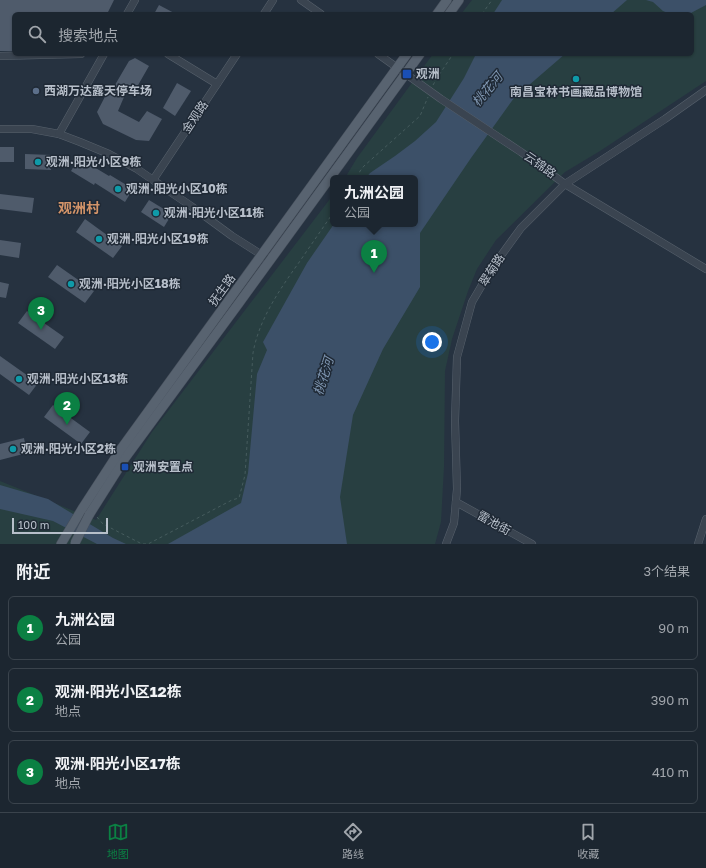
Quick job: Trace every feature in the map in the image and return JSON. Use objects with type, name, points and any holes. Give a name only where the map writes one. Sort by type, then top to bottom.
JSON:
[{"type":"main road","points":[[438,12],[447,0]]},
{"type":"main road","points":[[450,12],[459,0]]},
{"type":"main road","name":"抚生路","points":[[75,543],[87,511],[121,449],[405,56]]},
{"type":"main road","name":"抚生路","points":[[332,175],[418,56]]},
{"type":"main road","name":"抚生路","points":[[61,544],[66,535],[87,511],[330,177]]},
{"type":"street","points":[[128,12],[134,0]]},
{"type":"street","points":[[265,12],[273,0]]},
{"type":"street","points":[[301,0],[318,12]]},
{"type":"street","points":[[0,56],[12,56]]},
{"type":"street","points":[[58,134],[103,56]]},
{"type":"street","points":[[171,56],[217,84]]},
{"type":"street","name":"金观路","points":[[153,180],[236,56]]},
{"type":"street","name":"云锦路","points":[[381,56],[565,184],[706,269]]},
{"type":"street","name":"翠菊路","points":[[446,544],[454,523],[457,489],[455,421],[457,357],[472,302],[492,268],[521,228],[565,184],[665,119],[706,90]]},
{"type":"street","points":[[0,129],[32,129],[58,134],[109,154],[153,180],[270,261]]},
{"type":"street","name":"雷池街","points":[[456,502],[532,544]]},
{"type":"street","points":[[698,544],[706,519]]},
{"type":"path","points":[[483,12],[492,0]]},
{"type":"path","points":[[359,175],[364,166],[420,116],[430,91],[452,56]]},
{"type":"path","points":[[148,544],[232,500],[239,498],[245,475],[255,341],[259,329],[280,289],[330,217]]},
{"type":"path","points":[[87,511],[103,524],[143,544]]},
{"type":"green space","points":[[472,0],[706,0],[706,81],[600,151],[565,172],[496,240],[477,269],[452,339],[445,371],[444,467],[441,522],[435,544],[0,544],[0,481],[96,520],[152,432],[330,199],[330,227],[418,227],[418,175],[347,175],[357,158],[432,56],[694,56],[694,12],[463,12]]},
{"type":"water","points":[[502,0],[627,0],[613,12],[494,12]]},
{"type":"water","points":[[646,0],[706,0],[706,5],[693,12],[665,12],[653,2]]},
{"type":"water","name":"桃花河","points":[[475,56],[563,56],[514,98],[420,233],[420,287],[383,349],[353,415],[340,497],[347,544],[168,544],[241,503],[248,473],[257,374],[267,350],[263,342],[307,263],[332,227],[418,227],[418,175],[368,175],[415,141],[436,122],[464,78]]},
{"type":"water","points":[[0,485],[48,499],[113,538],[126,544],[97,544],[53,521],[0,509]]},
{"type":"building","points":[[0,0],[114,0],[108,12],[12,12],[12,51],[0,51]]},
{"type":"building","points":[[159,5],[172,12],[155,12]]},
{"type":"building","points":[[135,58],[149,66],[133,94],[127,90],[118,111],[139,122],[147,111],[162,119],[149,141],[136,140],[103,124],[97,112],[109,89],[112,90],[129,61]]},
{"type":"building","points":[[177,83],[191,91],[175,116],[163,108]]},
{"type":"building","name":"观洲·阳光小区9栋","points":[[0,147],[14,147],[14,162],[0,162]]},
{"type":"building","name":"观洲·阳光小区9栋","points":[[25,154],[52,155],[51,170],[25,169]]},
{"type":"building","points":[[79,158],[133,189],[125,202],[95,183],[94,185],[71,171]]},
{"type":"building","points":[[0,194],[34,198],[32,213],[0,209]]},
{"type":"building","name":"观洲·阳光小区11栋","points":[[149,200],[172,214],[164,227],[141,212]]},
{"type":"building","name":"观洲·阳光小区19栋","points":[[85,219],[122,246],[113,258],[76,232]]},
{"type":"building","points":[[0,240],[21,243],[19,258],[0,255]]},
{"type":"building","name":"观洲·阳光小区18栋","points":[[57,265],[94,291],[85,303],[48,277]]},
{"type":"building","points":[[0,282],[9,284],[6,298],[0,297]]},
{"type":"building","points":[[27,311],[64,337],[55,349],[18,323]]},
{"type":"building","name":"观洲·阳光小区13栋","points":[[0,356],[38,383],[29,395],[0,374]]},
{"type":"building","points":[[53,405],[90,432],[81,444],[44,417]]},
{"type":"building","name":"观洲·阳光小区2栋","points":[[24,438],[27,453],[0,460],[0,444]]},
{"type":"place","name":"观洲","points":[[407,74]]},
{"type":"place","name":"南昌宝林书画藏品博物馆","points":[[576,79]]},
{"type":"place","name":"西湖万达露天停车场","points":[[36,91]]},
{"type":"place","name":"观洲·阳光小区9栋","points":[[38,162]]},
{"type":"place","name":"观洲·阳光小区10栋","points":[[118,189]]},
{"type":"place","name":"观洲·阳光小区11栋","points":[[156,213]]},
{"type":"place","name":"观洲·阳光小区19栋","points":[[99,239]]},
{"type":"place","name":"九洲公园","points":[[374,273]]},
{"type":"place","name":"观洲·阳光小区18栋","points":[[71,284]]},
{"type":"place","name":"观洲·阳光小区17栋","points":[[41,330]]},
{"type":"place","name":"观洲·阳光小区13栋","points":[[19,379]]},
{"type":"place","name":"观洲·阳光小区12栋","points":[[67,425]]},
{"type":"place","name":"观洲·阳光小区2栋","points":[[13,449]]},
{"type":"place","name":"观洲安置点","points":[[125,467]]},
{"type":"district","name":"观洲村","points":[[79,208]]}]
